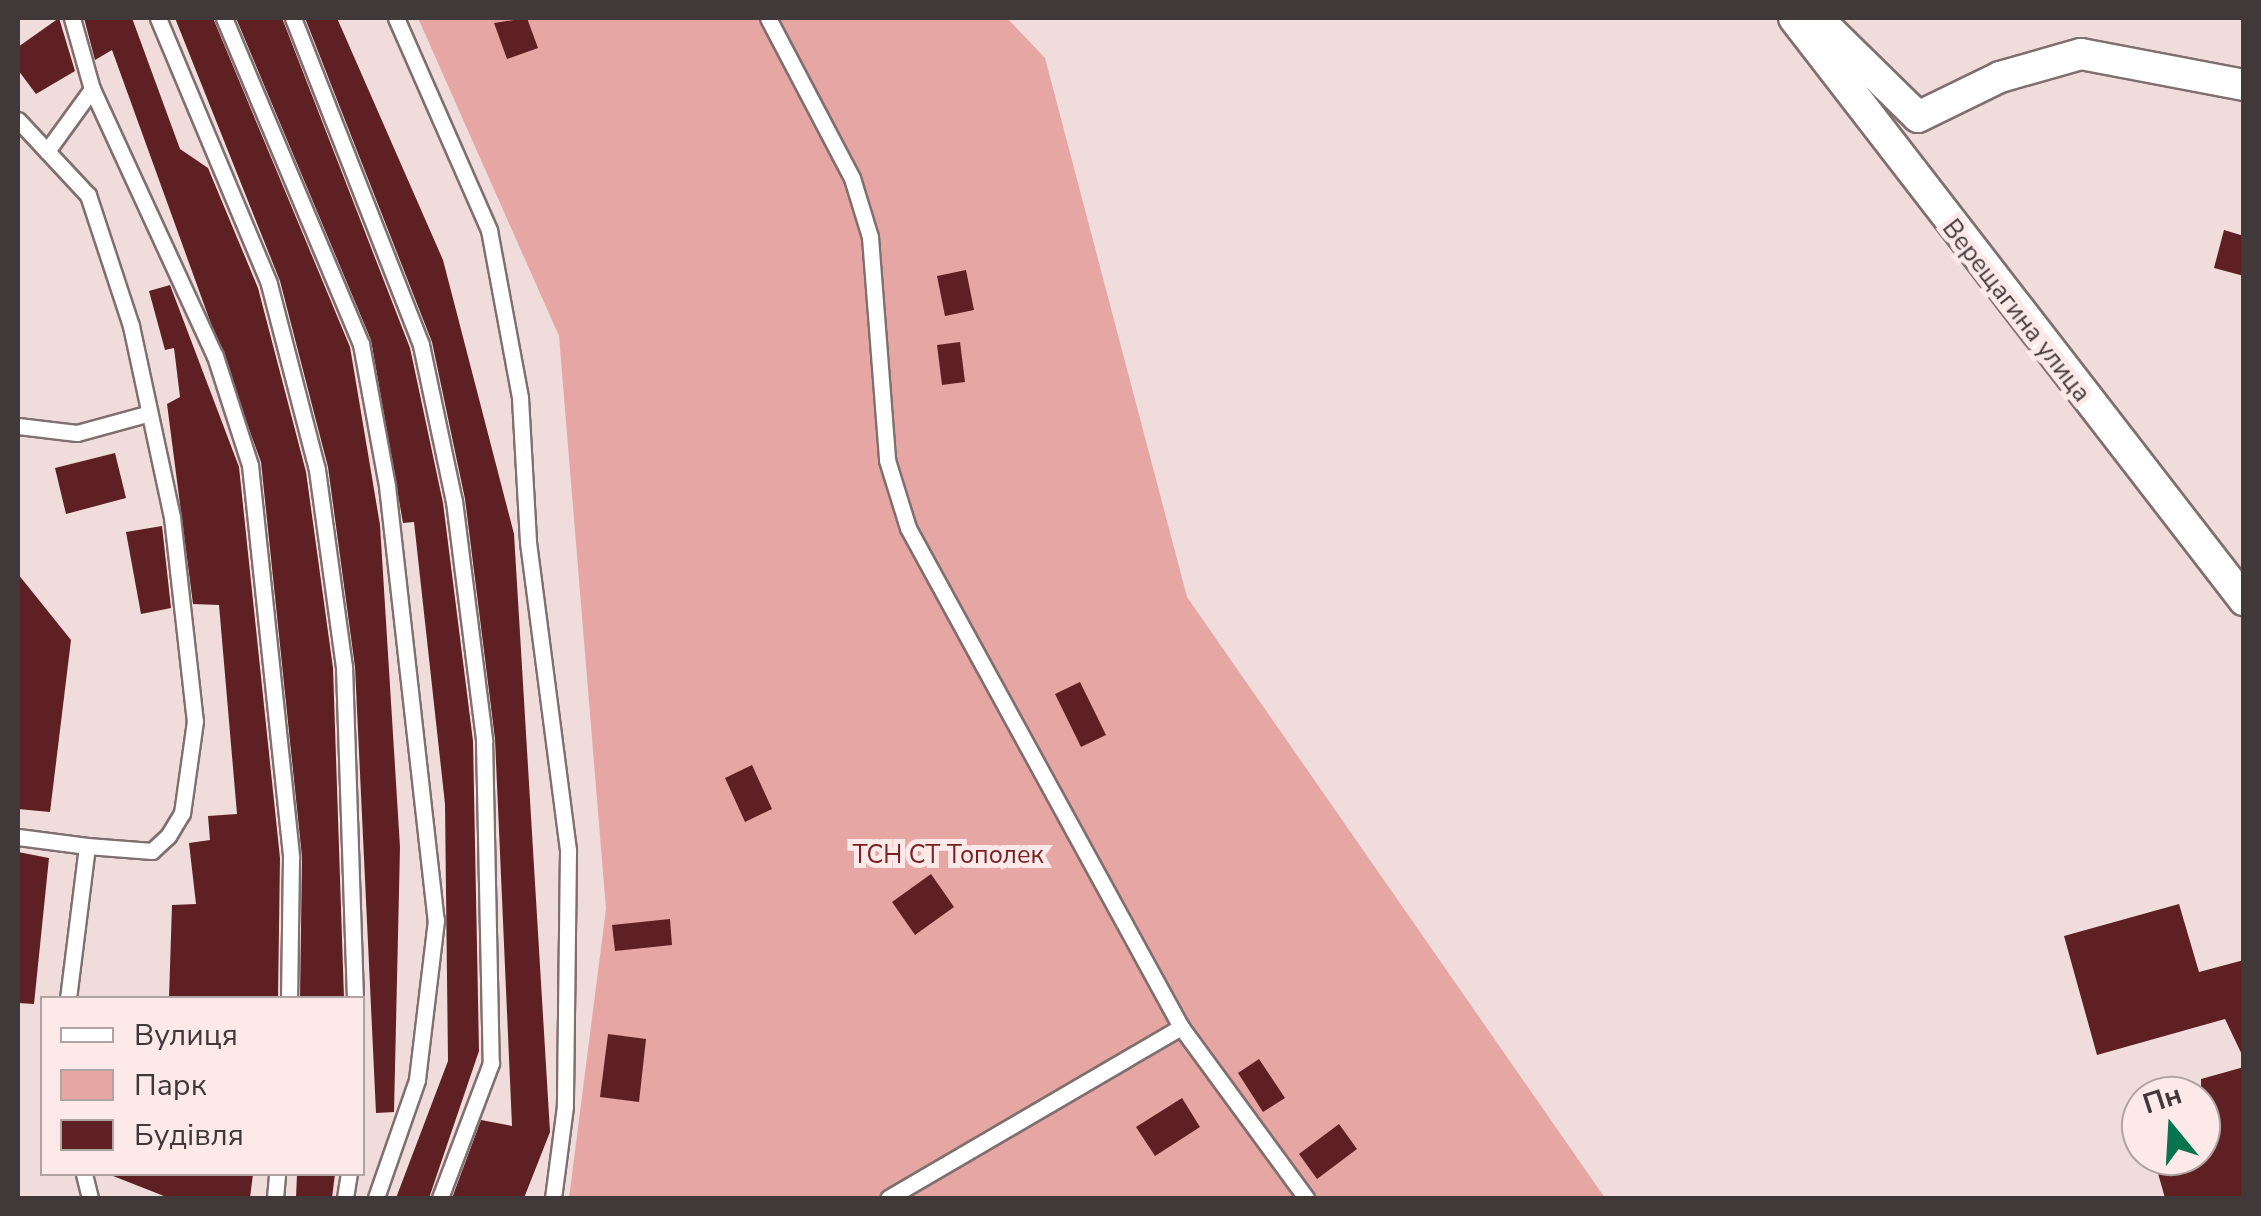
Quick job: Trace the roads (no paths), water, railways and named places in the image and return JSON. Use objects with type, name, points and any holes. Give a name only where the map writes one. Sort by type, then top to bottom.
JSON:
[{"type":"street","name":"Верещагина улица","points":[[1794,18],[2244,600]]},
{"type":"street","points":[[1817,18],[1918,116],[2000,76],[2082,54],[2244,86]]},
{"type":"lane","points":[[72,18],[92,88],[215,356],[250,465],[291,858],[289,996]]},
{"type":"lane","points":[[158,18],[268,284],[317,470],[344,667],[355,996]]},
{"type":"lane","points":[[224,18],[361,344],[397,562],[436,920],[417,1080],[376,1198]]},
{"type":"lane","points":[[293,18],[421,345],[454,502],[480,704],[496,965],[490,1063],[440,1198]]},
{"type":"lane","points":[[396,18],[489,230],[520,398],[528,542],[568,851],[566,1106],[553,1198]]},
{"type":"lane","points":[[768,18],[852,178],[870,237],[887,460],[908,528],[1181,1027],[1306,1198]]},
{"type":"lane","points":[[47,151],[92,88]]},
{"type":"lane","points":[[18,120],[88,195],[131,326],[172,517],[195,722],[182,813],[168,836],[152,851],[18,837]]},
{"type":"lane","points":[[18,426],[76,434],[147,414]]},
{"type":"lane","points":[[68,996],[87,846]]},
{"type":"lane","points":[[888,1198],[1181,1027]]},
{"type":"park label","name":"ТСН СТ Тополек","points":[[948,855]]}]
